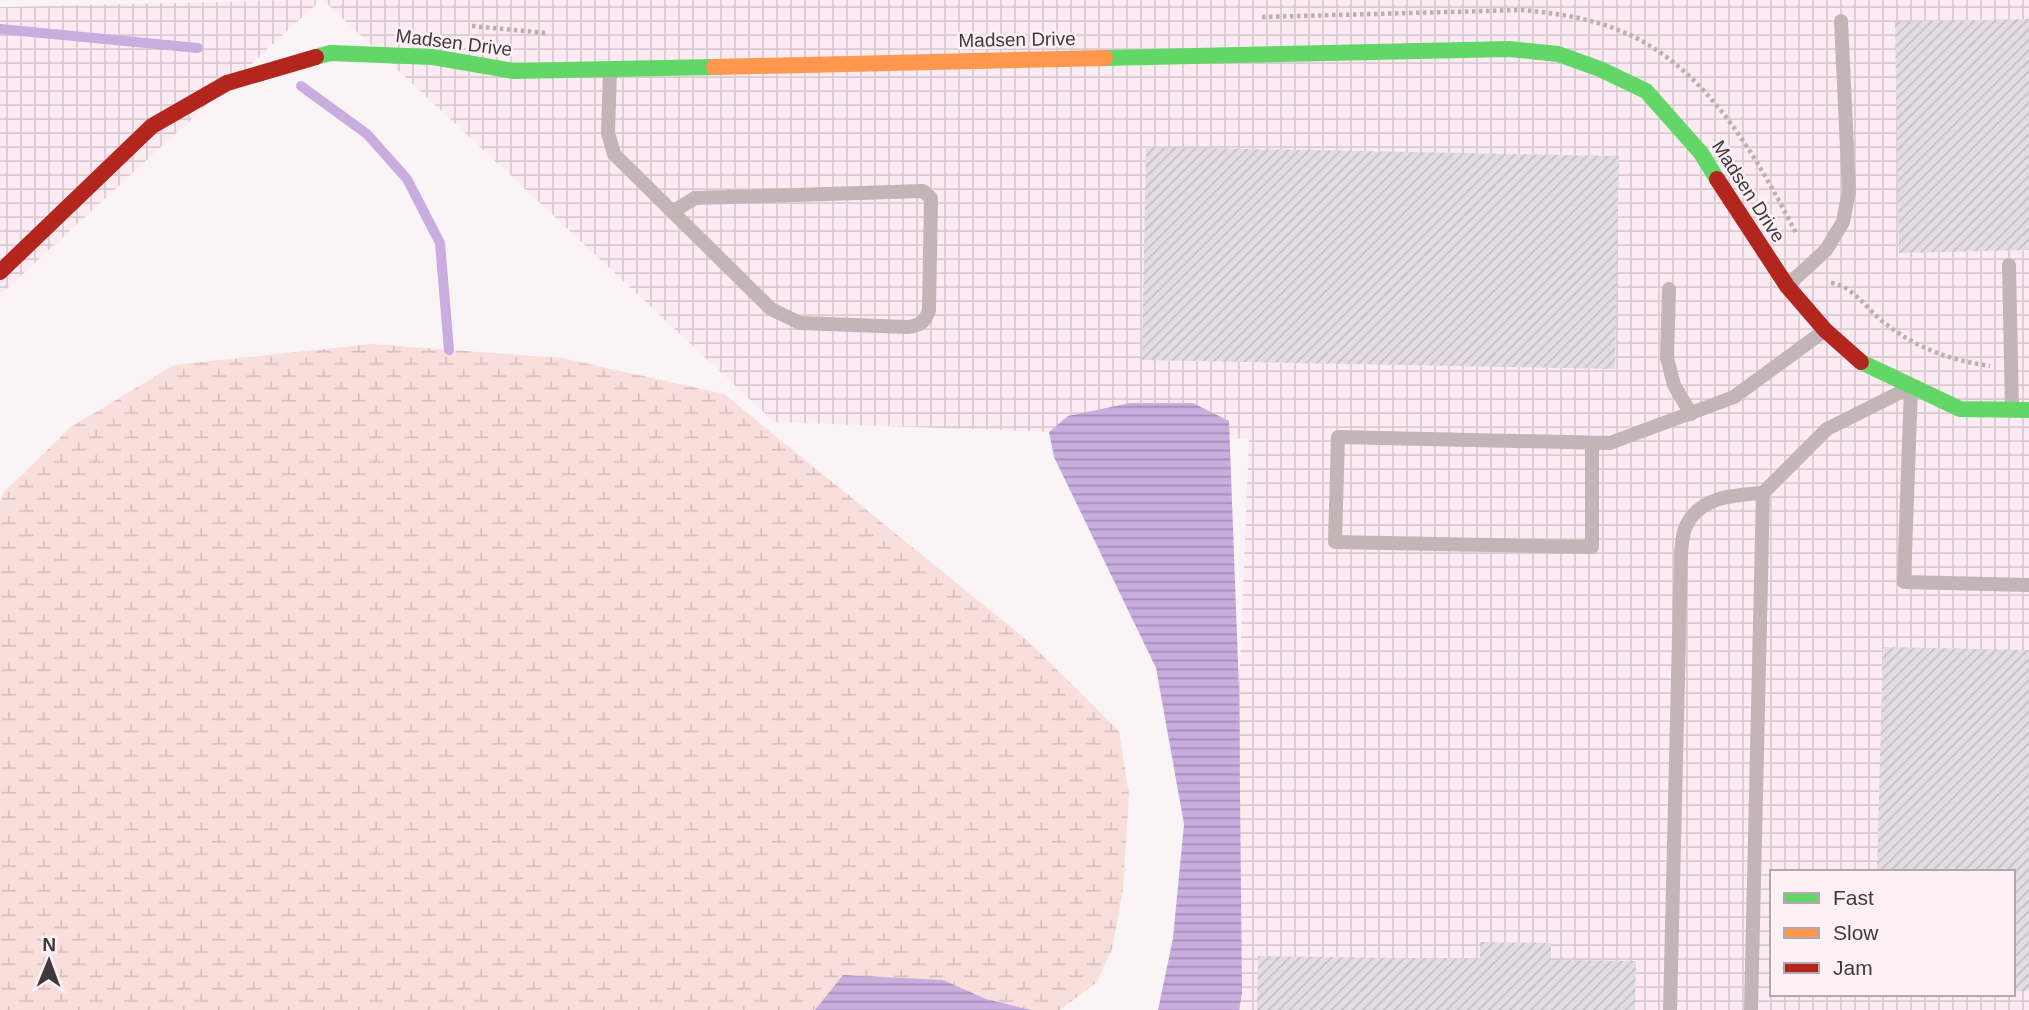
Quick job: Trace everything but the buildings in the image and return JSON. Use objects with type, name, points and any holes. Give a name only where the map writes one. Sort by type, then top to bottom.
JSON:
[{"type":"street","name":"Madsen Drive","points":[[0,272],[152,126],[227,82],[330,54],[433,57],[513,71],[1509,49],[1558,54],[1600,69],[1646,91],[1701,153],[1787,286],[1825,330],[1862,363],[1960,409],[2012,410]]},
{"type":"street","points":[[2012,410],[2029,410]]},
{"type":"lane","points":[[1787,286],[1826,250],[1843,222],[1849,191],[1841,21]]},
{"type":"lane","points":[[610,69],[608,133],[614,154],[771,309],[800,323],[908,327],[926,321],[929,310],[931,198],[923,191],[695,198],[674,211]]},
{"type":"lane","points":[[2009,265],[2012,410]]},
{"type":"lane","points":[[1669,289],[1667,358],[1674,385],[1691,414]]},
{"type":"lane","points":[[1592,443],[1592,547],[1335,542],[1338,437],[1610,443],[1734,397],[1825,330]]},
{"type":"lane","points":[[1670,1010],[1681,553],[1685,527],[1696,510],[1711,501],[1733,495],[1763,493],[1827,429],[1911,387],[1904,582],[2029,585]]},
{"type":"lane","points":[[1751,1010],[1763,493]]},
{"type":"shaded area","points":[[321,0],[0,295],[0,7]]},
{"type":"shaded area","points":[[323,0],[2029,0],[2029,1010],[1226,1010],[1249,439],[774,422]]},
{"type":"shaded area","points":[[1130,403],[1193,403],[1229,421],[1239,689],[1242,994],[1239,1010],[1158,1010],[1173,938],[1184,824],[1156,668],[1054,457],[1049,432],[1068,416]]},
{"type":"shaded area","points":[[843,975],[943,980],[986,999],[1031,1010],[815,1010]]},
{"type":"green space","points":[[372,344],[562,358],[724,394],[1029,642],[1119,731],[1129,795],[1123,890],[1112,949],[1097,982],[1060,1010],[0,1010],[0,502],[3,493],[71,427],[174,365]]},
{"type":"waterway","points":[[0,29],[198,48]]},
{"type":"waterway","points":[[301,86],[367,134],[407,179],[440,243],[449,350]]},
{"type":"traffic: fast","points":[[1105,58],[1509,49],[1558,54],[1600,69],[1646,91],[1701,153],[1717,179]]},
{"type":"traffic: fast","points":[[316,57],[330,53],[433,57],[513,71],[714,67]]},
{"type":"traffic: fast","points":[[1861,362],[1960,409],[2029,410]]},
{"type":"traffic: slow","points":[[714,67],[1105,58]]},
{"type":"traffic: jam","points":[[0,272],[152,126],[227,83],[316,57]]},
{"type":"traffic: jam","points":[[1717,179],[1787,286],[1825,330],[1861,362]]}]
